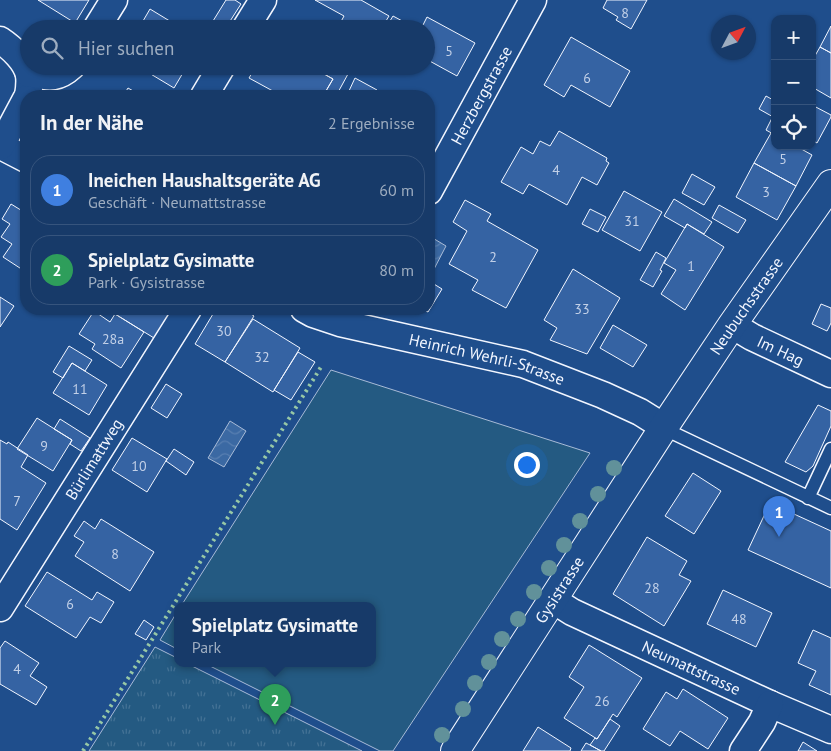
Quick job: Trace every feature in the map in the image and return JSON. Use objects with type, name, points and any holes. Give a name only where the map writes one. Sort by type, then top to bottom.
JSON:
[{"type":"street","points":[[102,20],[114,0]]},
{"type":"street","points":[[251,20],[263,0]]},
{"type":"street","name":"Herzbergstrasse","points":[[435,180],[533,0]]},
{"type":"street","points":[[0,40],[20,58]]},
{"type":"street","points":[[24,75],[28,90],[51,77],[60,75]]},
{"type":"street","points":[[208,90],[217,75]]},
{"type":"street","points":[[20,106],[0,146],[20,156]]},
{"type":"street","name":"Neubuchsstrasse","points":[[664,426],[831,184]]},
{"type":"street","name":"Bürlimattweg","points":[[0,608],[184,315]]},
{"type":"street","name":"Heinrich Wehrli-Strasse","points":[[316,315],[340,324],[362,318],[512,360],[633,409],[664,426]]},
{"type":"street","name":"Im Hag","points":[[732,325],[752,337],[831,374]]},
{"type":"street","name":"Gysistrasse","points":[[455,751],[664,426]]},
{"type":"street","name":"Neumattstrasse","points":[[553,600],[572,612],[770,704],[831,730]]},
{"type":"street","points":[[743,751],[762,722],[770,704]]},
{"type":"lane","points":[[664,426],[673,433],[831,508]]},
{"type":"lane","points":[[808,498],[831,449]]},
{"type":"green space","points":[[331,370],[590,453],[393,751],[380,751],[212,667],[376,667],[376,602],[184,602]]},
{"type":"green space","points":[[174,617],[174,647],[160,640]]},
{"type":"green space","points":[[155,647],[174,656],[174,667],[194,667],[362,751],[89,751]]},
{"type":"water","points":[[435,239],[446,246],[435,267]]},
{"type":"water","points":[[230,421],[246,431],[224,467],[208,458]]},
{"type":"building","points":[[38,0],[89,0],[77,20],[70,20]]},
{"type":"building","points":[[226,0],[235,0],[241,4],[231,20],[214,20]]},
{"type":"building","points":[[315,0],[361,0],[389,16],[387,20],[342,20],[344,16]]},
{"type":"building","points":[[607,0],[647,0],[631,29],[616,20],[618,17],[603,8]]},
{"type":"building","points":[[150,9],[168,20],[144,20]]},
{"type":"building","points":[[393,16],[400,20],[391,20]]},
{"type":"building","points":[[435,21],[475,43],[457,76],[435,64]]},
{"type":"building","points":[[831,26],[831,53],[820,47]]},
{"type":"building","points":[[571,37],[630,71],[610,107],[571,85],[564,97],[544,85]]},
{"type":"building","points":[[820,47],[831,53],[831,98],[816,89],[816,54]]},
{"type":"building","points":[[152,75],[182,75],[174,88]]},
{"type":"building","points":[[251,75],[326,75],[333,79],[327,90],[271,90],[249,78]]},
{"type":"building","points":[[326,75],[347,75],[339,90],[327,90],[333,79]]},
{"type":"building","points":[[355,78],[377,90],[349,90]]},
{"type":"building","points":[[766,96],[771,99],[771,116],[759,109]]},
{"type":"building","points":[[816,107],[831,115],[816,142]]},
{"type":"building","points":[[771,120],[771,133],[766,130]]},
{"type":"building","points":[[559,131],[607,158],[606,161],[609,163],[597,185],[582,177],[567,205],[529,184],[523,194],[501,182],[521,147],[533,154],[540,141],[550,146]]},
{"type":"building","points":[[771,133],[771,150],[803,150],[812,155],[796,186],[754,163]]},
{"type":"building","points":[[754,163],[796,186],[777,220],[736,197]]},
{"type":"building","points":[[692,174],[715,187],[704,205],[682,193]]},
{"type":"building","points":[[624,191],[662,212],[640,251],[602,230]]},
{"type":"building","points":[[674,199],[712,222],[704,234],[687,224],[685,228],[664,216]]},
{"type":"building","points":[[465,200],[491,214],[487,221],[538,250],[506,308],[472,290],[478,280],[449,264],[467,231],[453,222]]},
{"type":"building","points":[[11,204],[20,210],[20,268],[3,257],[12,244],[1,237],[10,224],[2,219]]},
{"type":"building","points":[[719,205],[746,220],[738,233],[712,218]]},
{"type":"building","points":[[590,209],[606,217],[598,232],[582,224]]},
{"type":"building","points":[[687,224],[724,247],[685,310],[661,294],[676,270],[664,263]]},
{"type":"building","points":[[656,252],[666,258],[660,270],[662,271],[653,287],[640,280]]},
{"type":"building","points":[[573,269],[620,298],[587,354],[550,340],[557,328],[544,320]]},
{"type":"building","points":[[435,285],[442,289],[435,300]]},
{"type":"building","points":[[0,297],[14,306],[0,327]]},
{"type":"building","points":[[821,304],[831,308],[831,323],[827,331],[812,324]]},
{"type":"building","points":[[91,315],[100,315],[110,322],[114,315],[117,315],[144,332],[121,368],[92,349],[95,344],[79,334]]},
{"type":"building","points":[[117,315],[169,315],[154,338]]},
{"type":"building","points":[[212,315],[254,316],[225,362],[195,344]]},
{"type":"building","points":[[253,319],[300,348],[273,392],[225,362]]},
{"type":"building","points":[[613,325],[647,345],[633,367],[600,348]]},
{"type":"building","points":[[69,346],[92,360],[85,371],[72,363],[63,378],[53,372]]},
{"type":"building","points":[[298,352],[315,362],[291,400],[274,390]]},
{"type":"building","points":[[72,363],[107,385],[89,415],[53,393]]},
{"type":"building","points":[[166,384],[182,394],[167,418],[151,408]]},
{"type":"building","points":[[818,405],[831,411],[831,426],[813,466],[806,472],[785,462]]},
{"type":"building","points":[[37,418],[72,440],[53,471],[17,449]]},
{"type":"building","points":[[60,419],[90,438],[81,451],[70,444],[72,440],[54,429]]},
{"type":"building","points":[[132,438],[167,459],[147,492],[112,470]]},
{"type":"building","points":[[0,440],[7,444],[8,442],[28,455],[21,467],[46,483],[17,530],[0,519]]},
{"type":"building","points":[[174,449],[194,462],[186,475],[166,461]]},
{"type":"building","points":[[693,473],[721,491],[694,534],[665,516]]},
{"type":"building","points":[[770,503],[831,531],[831,588],[748,550]]},
{"type":"building","points":[[101,519],[154,552],[130,591],[75,556],[84,542],[74,536],[84,521],[95,529]]},
{"type":"building","points":[[647,537],[687,561],[679,575],[691,581],[664,626],[613,594]]},
{"type":"building","points":[[47,572],[92,600],[97,592],[114,602],[101,623],[90,617],[76,638],[25,606]]},
{"type":"building","points":[[723,590],[772,613],[756,647],[707,624]]},
{"type":"building","points":[[144,620],[154,627],[146,640],[135,634]]},
{"type":"building","points":[[813,630],[831,638],[831,695],[809,685],[816,671],[798,663]]},
{"type":"building","points":[[5,641],[39,663],[30,676],[47,687],[36,705],[0,684],[0,648]]},
{"type":"building","points":[[589,645],[642,678],[617,717],[613,714],[597,739],[564,718],[584,687],[569,677]]},
{"type":"building","points":[[683,689],[728,718],[708,749],[680,731],[670,746],[643,729],[666,692],[677,699]]},
{"type":"building","points":[[610,719],[620,726],[604,751],[601,751],[590,745],[595,738],[597,739]]},
{"type":"building","points":[[538,727],[571,748],[570,751],[523,751]]},
{"type":"building","points":[[803,742],[817,751],[798,751]]},
{"type":"building","points":[[586,743],[590,745],[601,751],[581,751]]},
{"type":"hedge","points":[[175,602],[321,367]]},
{"type":"hedge","points":[[83,751],[174,604]]},
{"type":"place","name":"Ineichen Haushaltsgeräte AG","points":[[779,537]]},
{"type":"place","name":"Spielplatz Gysimatte","points":[[275,725]]}]
